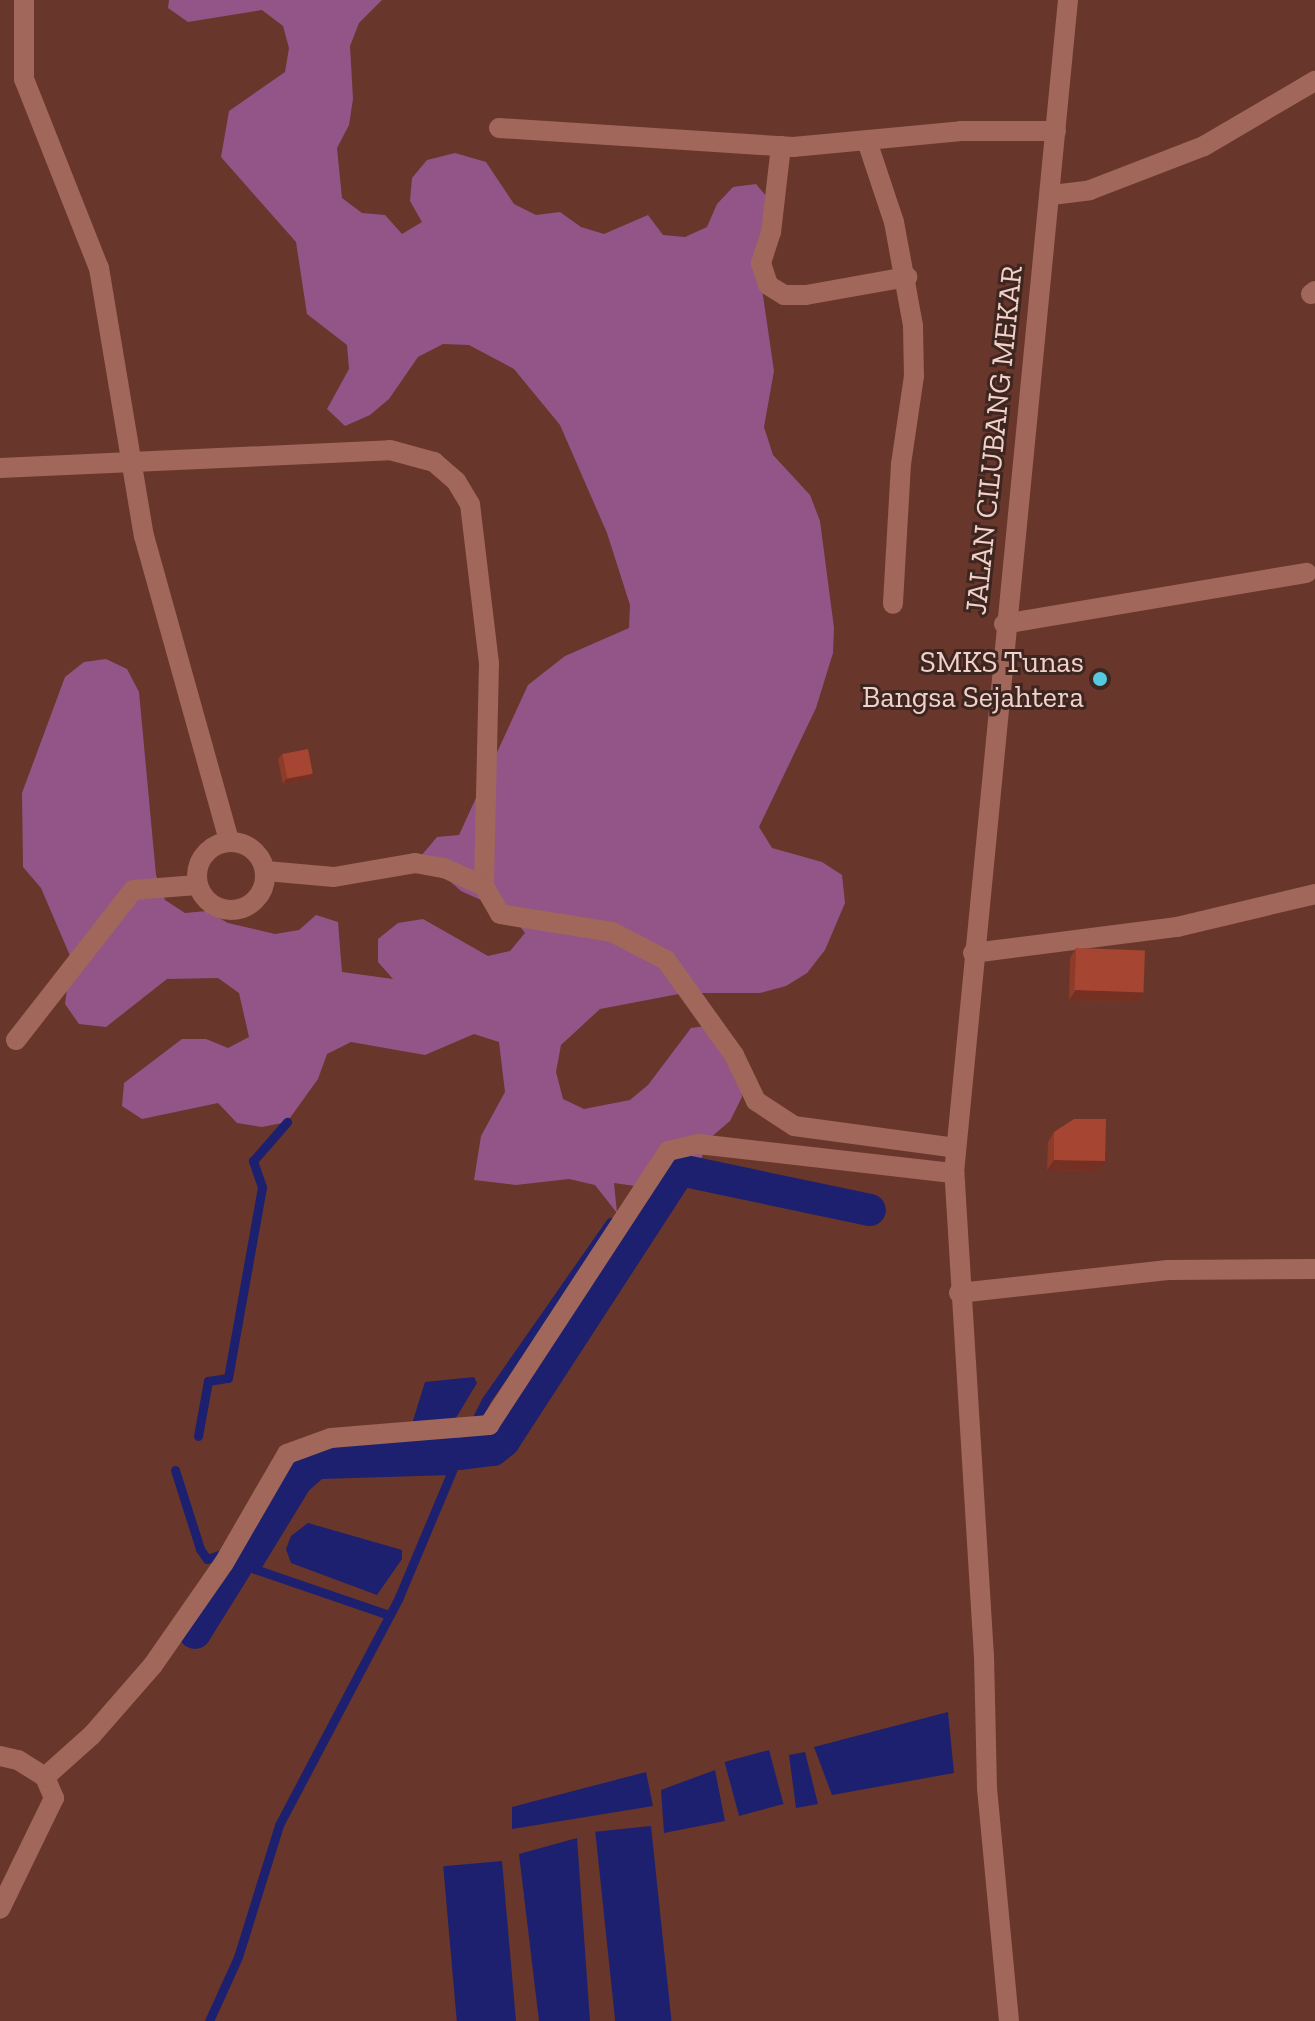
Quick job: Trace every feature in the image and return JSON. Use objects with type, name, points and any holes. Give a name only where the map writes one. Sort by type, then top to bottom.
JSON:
[{"type":"street","points":[[24,0],[24,79],[99,268],[144,536],[229,840]]},
{"type":"street","name":"JALAN CILUBANG MEKAR","points":[[1009,2021],[987,1788],[984,1657],[959,1293],[954,1173],[1004,624],[1052,195],[1068,0]]},
{"type":"street","points":[[1052,195],[1090,190],[1204,146],[1315,81]]},
{"type":"street","points":[[499,128],[781,146],[961,131],[1056,131]]},
{"type":"street","points":[[867,141],[907,277],[914,376],[901,464],[893,604]]},
{"type":"street","points":[[781,146],[771,232],[761,263],[768,285],[784,295],[806,295],[907,277]]},
{"type":"street","points":[[0,468],[131,459],[390,450],[434,462],[456,481],[470,504],[489,663],[484,886],[500,914],[612,932],[666,960],[734,1055],[756,1101],[794,1126],[956,1148]]},
{"type":"street","points":[[1004,624],[1307,573]]},
{"type":"street","points":[[229,840],[254,849],[266,871],[260,897],[238,911],[212,906],[197,885],[197,864],[209,847],[229,840]]},
{"type":"street","points":[[266,871],[334,877],[415,863],[444,868],[484,886]]},
{"type":"street","points":[[16,1040],[133,890],[197,885]]},
{"type":"street","points":[[973,953],[1177,927],[1315,894]]},
{"type":"street","points":[[45,1777],[92,1735],[153,1665],[224,1563],[287,1454],[322,1440],[476,1429],[497,1415],[668,1151],[698,1144],[954,1173]]},
{"type":"street","points":[[959,1293],[1168,1270],[1315,1269]]},
{"type":"street","points":[[0,1756],[45,1777],[54,1798],[0,1909]]},
{"type":"shaded area","points":[[169,0],[382,0],[359,23],[350,46],[353,99],[349,125],[337,148],[342,198],[362,213],[385,215],[402,234],[422,222],[410,201],[412,178],[427,160],[455,153],[486,162],[514,204],[536,215],[560,212],[581,227],[604,234],[648,215],[663,235],[685,237],[707,227],[717,204],[733,187],[756,184],[773,204],[761,282],[774,371],[764,427],[773,455],[810,495],[820,521],[834,628],[833,653],[816,708],[759,827],[772,848],[822,862],[842,875],[845,903],[825,950],[807,973],[786,986],[760,993],[684,993],[600,1009],[561,1045],[556,1072],[563,1099],[584,1109],[630,1100],[648,1085],[691,1028],[714,1025],[739,1068],[742,1097],[730,1121],[710,1138],[695,1173],[680,1170],[656,1189],[614,1183],[617,1213],[595,1185],[569,1179],[516,1185],[474,1180],[481,1136],[505,1092],[499,1042],[474,1034],[425,1055],[351,1042],[327,1054],[318,1079],[287,1122],[262,1127],[237,1123],[218,1103],[142,1119],[122,1106],[124,1083],[182,1039],[206,1039],[228,1048],[249,1037],[239,993],[218,978],[167,979],[106,1027],[79,1024],[65,1004],[71,958],[41,888],[23,867],[22,793],[65,677],[84,662],[106,659],[127,669],[139,692],[156,875],[165,900],[185,913],[207,911],[228,923],[275,934],[299,930],[316,915],[338,922],[342,972],[393,979],[378,962],[378,939],[398,923],[423,919],[488,956],[510,951],[525,933],[510,913],[461,891],[421,856],[437,837],[459,835],[528,685],[565,656],[629,628],[630,605],[607,533],[560,425],[514,369],[469,345],[443,344],[418,357],[389,399],[370,415],[345,426],[327,409],[349,369],[347,345],[307,314],[296,242],[221,157],[229,111],[285,72],[289,48],[283,26],[262,10],[188,22],[168,8]]},
{"type":"shaded area","points":[[474,1377],[477,1383],[448,1431],[411,1427],[425,1382]]},
{"type":"shaded area","points":[[308,1523],[402,1550],[402,1559],[377,1595],[291,1563],[286,1549],[291,1536]]},
{"type":"shaded area","points":[[948,1712],[954,1773],[832,1795],[814,1747]]},
{"type":"shaded area","points":[[769,1750],[783,1804],[739,1816],[725,1762]]},
{"type":"shaded area","points":[[805,1752],[818,1804],[796,1808],[789,1755]]},
{"type":"shaded area","points":[[715,1770],[725,1821],[664,1833],[661,1790]]},
{"type":"shaded area","points":[[646,1772],[653,1806],[512,1829],[512,1807]]},
{"type":"shaded area","points":[[651,1826],[671,2021],[615,2021],[595,1832]]},
{"type":"shaded area","points":[[577,1838],[590,2021],[539,2021],[519,1854]]},
{"type":"shaded area","points":[[502,1861],[516,2021],[457,2021],[443,1866]]},
{"type":"building","points":[[308,749],[313,774],[287,779],[282,754]]},
{"type":"building","points":[[1076,948],[1145,950],[1143,992],[1075,990]]},
{"type":"building","points":[[1074,1119],[1106,1119],[1105,1161],[1054,1160],[1054,1132]]},
{"type":"waterway","points":[[198,1436],[208,1381],[228,1378],[262,1187],[253,1161],[287,1122]]},
{"type":"waterway","points":[[195,1633],[300,1464],[323,1454],[459,1454],[493,1450],[504,1441],[680,1170],[870,1210]]},
{"type":"waterway","points":[[209,2021],[238,1957],[279,1825],[399,1597],[459,1454],[486,1400],[610,1222]]},
{"type":"waterway","points":[[175,1470],[200,1549],[207,1559],[224,1553]]},
{"type":"waterway","points":[[389,1615],[255,1569],[305,1487],[320,1474],[451,1470]]},
{"type":"place","name":"SMKS Tunas Bangsa Sejahtera","points":[[1100,679]]}]
